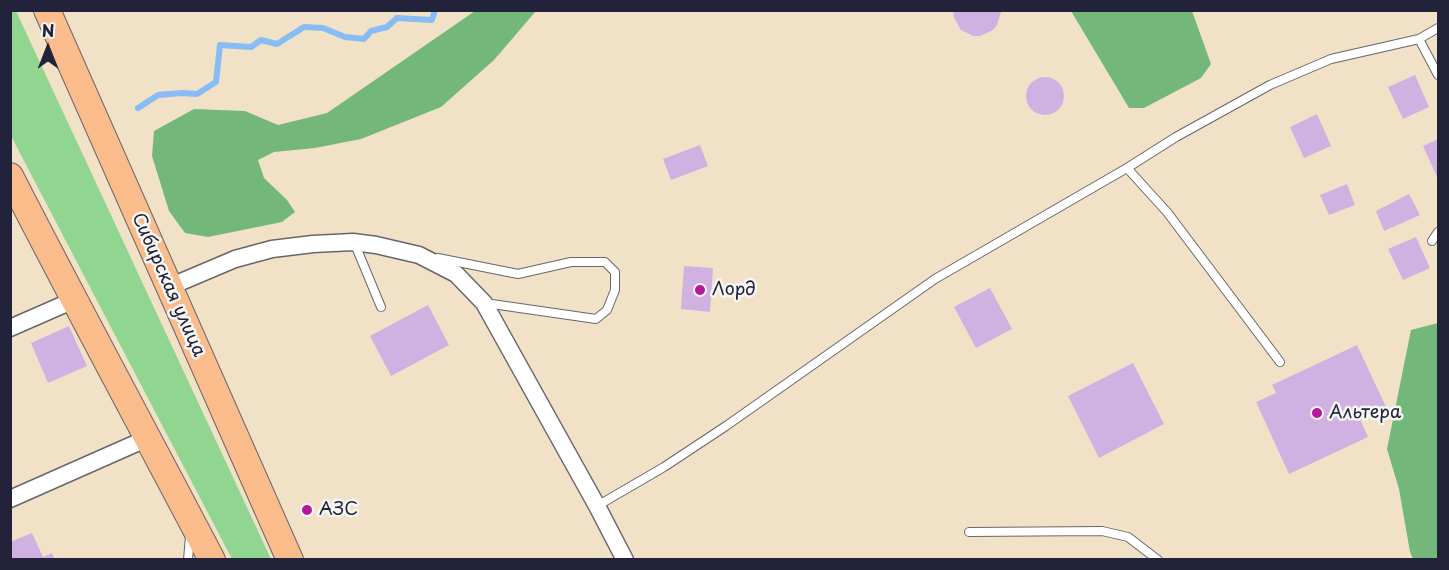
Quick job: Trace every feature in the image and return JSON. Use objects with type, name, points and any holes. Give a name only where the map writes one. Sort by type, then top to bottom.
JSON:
[{"type":"main road","name":"Сибирская улица","points":[[47,10],[290,560]]},
{"type":"main road","points":[[10,176],[212,560]]},
{"type":"street","points":[[168,287],[234,259],[272,249],[353,242],[419,255],[456,274],[484,303],[625,560]]},
{"type":"street","points":[[10,328],[74,300]]},
{"type":"street","points":[[10,499],[148,438]]},
{"type":"lane","points":[[597,506],[664,467],[726,426],[935,279],[1127,168],[1176,137],[1270,85],[1331,59],[1419,39],[1438,28]]},
{"type":"lane","points":[[1419,39],[1438,75]]},
{"type":"lane","points":[[1127,168],[1167,212],[1280,362]]},
{"type":"lane","points":[[1432,241],[1438,232]]},
{"type":"lane","points":[[353,242],[381,307]]},
{"type":"lane","points":[[419,255],[518,274],[571,262],[605,262],[615,272],[615,290],[607,310],[596,319],[484,303]]},
{"type":"lane","points":[[188,560],[192,520]]},
{"type":"lane","points":[[969,532],[1102,531],[1128,537],[1158,560]]},
{"type":"green space","points":[[10,11],[16,11],[271,559],[232,559],[11,136]]},
{"type":"green space","points":[[475,11],[536,11],[494,60],[441,107],[361,139],[315,148],[274,152],[258,160],[264,178],[287,200],[295,212],[282,222],[208,237],[185,233],[169,211],[152,156],[154,131],[194,109],[245,111],[278,125],[327,113]]},
{"type":"green space","points":[[1071,11],[1192,11],[1211,64],[1201,78],[1144,108],[1129,108]]},
{"type":"green space","points":[[1438,323],[1438,559],[1413,559],[1399,489],[1387,449],[1411,330]]},
{"type":"building","points":[[953,10],[1000,10],[1001,12],[993,30],[980,36],[973,36],[961,30],[954,18]]},
{"type":"building","points":[[1415,75],[1429,107],[1403,119],[1388,87]]},
{"type":"building","points":[[1045,77],[1059,82],[1064,96],[1059,110],[1045,115],[1031,110],[1026,96],[1031,82]]},
{"type":"building","points":[[1317,114],[1331,146],[1304,158],[1290,127]]},
{"type":"building","points":[[1438,139],[1438,179],[1423,146]]},
{"type":"building","points":[[700,145],[708,166],[671,180],[663,159]]},
{"type":"building","points":[[1347,184],[1355,205],[1329,215],[1320,195]]},
{"type":"building","points":[[1409,194],[1420,215],[1384,231],[1376,211]]},
{"type":"building","points":[[1416,237],[1430,268],[1403,280],[1388,249]]},
{"type":"building","points":[[684,266],[713,268],[710,312],[681,309]]},
{"type":"building","points":[[990,288],[1012,329],[976,348],[954,307]]},
{"type":"building","points":[[428,305],[449,345],[391,376],[370,336]]},
{"type":"building","points":[[69,326],[87,366],[48,383],[31,343]]},
{"type":"building","name":"Альтера","points":[[1357,345],[1386,407],[1360,419],[1368,437],[1289,474],[1256,402],[1276,393],[1272,385]]},
{"type":"building","points":[[1133,363],[1164,424],[1099,458],[1068,396]]},
{"type":"building","points":[[32,533],[43,557],[52,553],[55,560],[10,560],[10,542]]},
{"type":"waterway","points":[[138,108],[158,95],[197,94],[216,82],[220,45],[251,47],[261,40],[277,44],[304,27],[323,28],[345,37],[364,39],[371,31],[387,27],[397,18],[432,20],[435,10]]},
{"type":"place","name":"Лорд","points":[[700,290]]},
{"type":"place","name":"Альтера","points":[[1317,413]]},
{"type":"place","name":"АЗС","points":[[307,510]]}]
